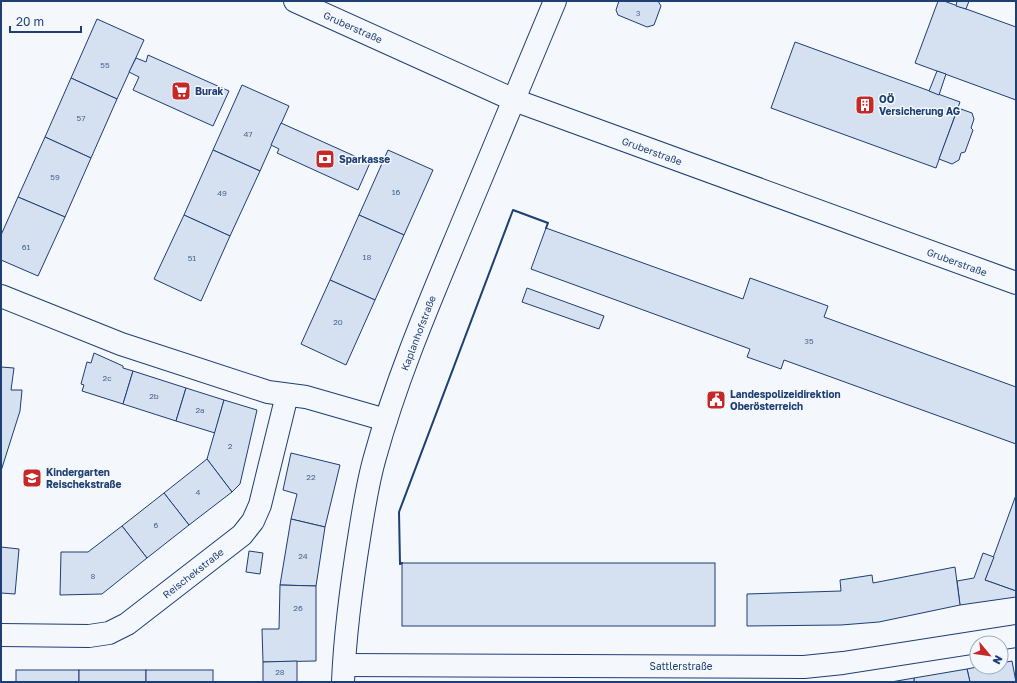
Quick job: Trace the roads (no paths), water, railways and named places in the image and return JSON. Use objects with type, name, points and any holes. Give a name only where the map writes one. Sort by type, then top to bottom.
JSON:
[{"type":"street","name":"Gruberstraße","points":[[295,1],[514,100],[1016,283]]},
{"type":"street","name":"Kaplanhofstraße","points":[[343,674],[350,599],[363,512],[374,459],[386,420],[407,358],[435,288],[555,1]]},
{"type":"street","points":[[1,296],[121,344],[268,392],[306,397],[386,420]]},
{"type":"street","name":"Reischekstraße","points":[[1,635],[89,636],[109,633],[127,624],[242,535],[253,521],[260,505],[287,395]]},
{"type":"street","name":"Sattlerstraße","points":[[343,674],[738,674],[836,664],[1016,636]]},
{"type":"place","name":"Burak","points":[[181,91]]},
{"type":"place","name":"OÖ Versicherung AG","points":[[865,105]]},
{"type":"place","name":"Sparkasse","points":[[325,159]]},
{"type":"place","name":"Landespolizeidirektion Oberösterreich","points":[[716,400]]},
{"type":"place","name":"Kindergarten Reischekstraße","points":[[32,478]]}]
